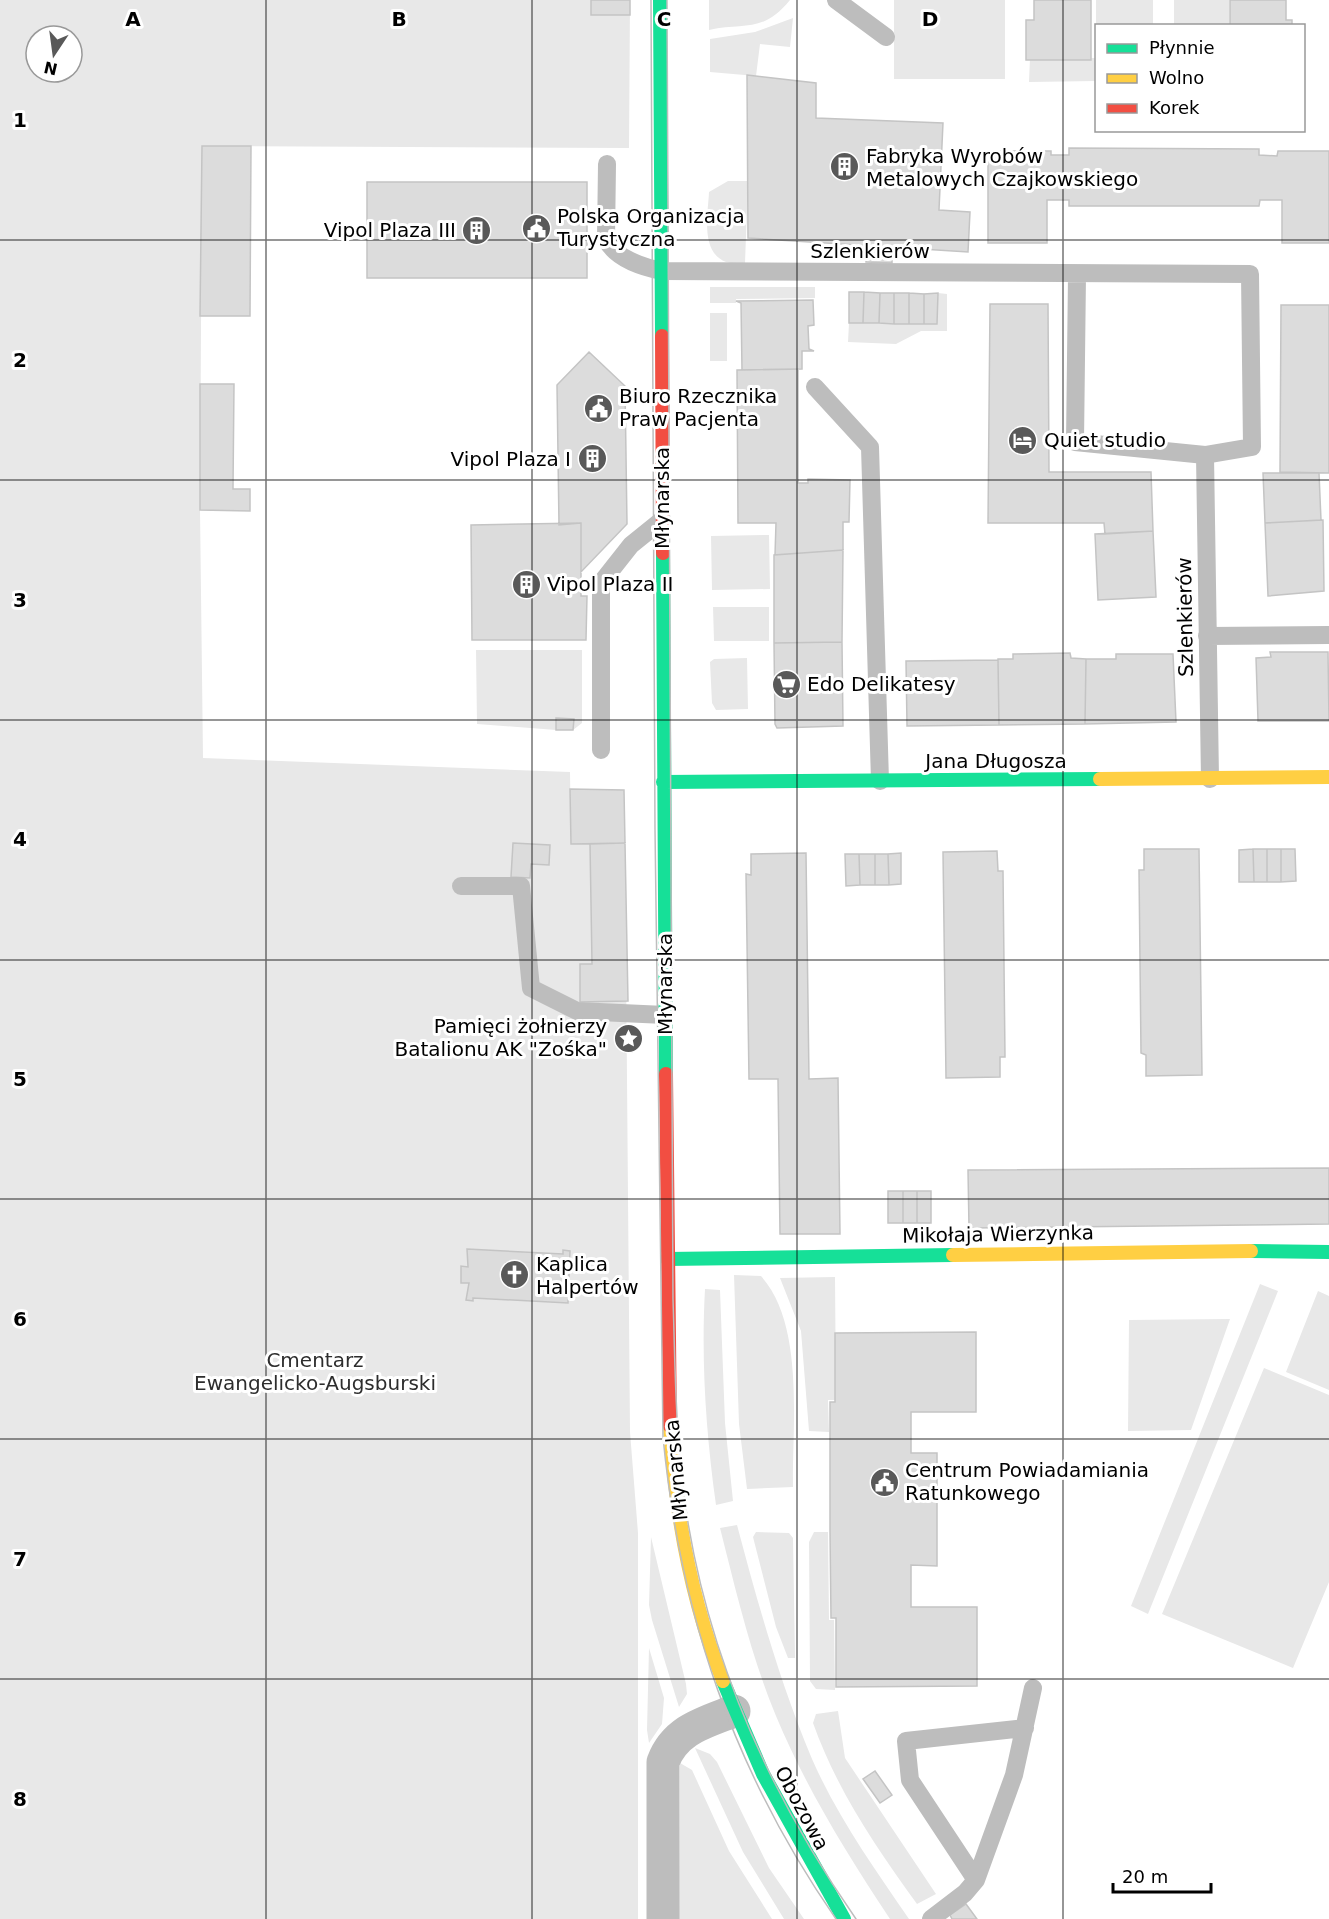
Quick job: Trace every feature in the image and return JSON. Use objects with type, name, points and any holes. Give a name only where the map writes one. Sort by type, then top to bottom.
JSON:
[{"type":"street","name":"Młynarska","points":[[660,0],[663,782],[670,1414],[678,1512],[703,1625],[734,1711]]},
{"type":"street","name":"Jana Długosza","points":[[663,782],[1329,777]]},
{"type":"street","name":"Mikołaja Wierzynka","points":[[667,1259],[1074,1252],[1329,1252]]},
{"type":"street","points":[[663,1919],[663,1762],[669,1746],[680,1735],[734,1711]]},
{"type":"street","name":"Obozowa","points":[[734,1711],[767,1786],[805,1856],[844,1919]]},
{"type":"lane","points":[[836,0],[886,37]]},
{"type":"lane","name":"Szlenkierów","points":[[607,164],[606,239],[610,247],[616,254],[662,271],[1077,275],[1250,274],[1252,447],[1205,455],[1075,442],[1077,275]]},
{"type":"lane","points":[[814,387],[870,447],[880,781]]},
{"type":"lane","name":"Szlenkierów","points":[[1205,455],[1210,779]]},
{"type":"lane","points":[[602,750],[601,583],[631,545],[662,520]]},
{"type":"lane","points":[[1207,636],[1329,635]]},
{"type":"lane","points":[[461,886],[521,886],[531,988],[577,1011],[665,1015]]},
{"type":"lane","points":[[931,1919],[965,1893],[976,1880],[1014,1775],[1033,1688]]},
{"type":"lane","points":[[976,1880],[910,1780],[906,1741],[1025,1728]]},
{"type":"green space","name":"Cmentarz Ewangelicko-Augsburski","points":[[0,0],[630,0],[629,148],[202,146],[200,510],[203,758],[570,772],[571,844],[625,843],[630,1432],[638,1533],[638,1919],[0,1919]]},
{"type":"green space","points":[[709,0],[790,0],[780,11],[762,22],[709,30]]},
{"type":"green space","points":[[894,0],[1005,0],[1005,79],[894,79]]},
{"type":"green space","points":[[1096,0],[1153,0],[1153,24],[1096,24]]},
{"type":"green space","points":[[1174,0],[1229,0],[1229,24],[1174,24]]},
{"type":"green space","points":[[793,18],[790,47],[760,44],[756,76],[710,72],[710,39],[755,32]]},
{"type":"green space","points":[[1030,58],[1095,58],[1095,81],[1029,82]]},
{"type":"green space","points":[[728,181],[748,181],[745,263],[726,262],[712,250],[709,241],[707,221],[709,192]]},
{"type":"green space","points":[[710,287],[815,287],[815,298],[736,299],[736,303],[710,303]]},
{"type":"green space","points":[[938,293],[947,294],[947,331],[921,331],[896,344],[848,342],[849,323],[937,324]]},
{"type":"green space","points":[[710,313],[727,313],[727,361],[710,361]]},
{"type":"green space","points":[[769,535],[770,589],[712,590],[711,536]]},
{"type":"green space","points":[[713,607],[769,607],[769,641],[714,641]]},
{"type":"green space","points":[[476,650],[582,650],[582,723],[573,730],[573,719],[556,718],[556,730],[477,724]]},
{"type":"green space","points":[[747,658],[748,709],[716,710],[712,703],[710,662],[714,659]]},
{"type":"green space","points":[[734,1275],[761,1276],[775,1297],[784,1321],[793,1377],[793,1487],[747,1489],[739,1424]]},
{"type":"green space","points":[[835,1277],[836,1400],[828,1400],[829,1432],[809,1431],[801,1331],[780,1278]]},
{"type":"green space","points":[[1260,1284],[1278,1291],[1148,1614],[1131,1606]]},
{"type":"green space","points":[[705,1289],[720,1290],[725,1423],[733,1501],[716,1505],[705,1397]]},
{"type":"green space","points":[[1318,1291],[1329,1296],[1329,1390],[1286,1372]]},
{"type":"green space","points":[[1230,1319],[1191,1430],[1128,1431],[1129,1320]]},
{"type":"green space","points":[[1264,1368],[1329,1395],[1329,1582],[1293,1668],[1162,1614]]},
{"type":"green space","points":[[737,1525],[780,1672],[812,1759],[844,1821],[909,1919],[890,1919],[874,1895],[814,1795],[776,1716],[752,1647],[720,1528]]},
{"type":"green space","points":[[756,1532],[789,1533],[793,1538],[795,1658],[788,1658],[776,1627],[753,1537]]},
{"type":"green space","points":[[814,1532],[828,1532],[829,1620],[834,1620],[835,1690],[816,1689],[810,1681],[809,1542]]},
{"type":"green space","points":[[651,1537],[686,1684],[687,1694],[679,1707],[649,1605]]},
{"type":"green space","points":[[649,1648],[664,1698],[662,1724],[649,1743],[647,1730]]},
{"type":"green space","points":[[838,1711],[845,1758],[936,1894],[917,1904],[858,1817],[823,1748],[813,1723],[816,1714]]},
{"type":"green space","points":[[695,1748],[710,1754],[717,1762],[769,1868],[804,1919],[784,1919],[743,1852]]},
{"type":"green space","points":[[680,1763],[692,1770],[729,1851],[772,1919],[679,1919]]},
{"type":"building","points":[[591,0],[630,0],[630,15],[591,15]]},
{"type":"building","points":[[1034,0],[1091,0],[1091,60],[1026,60],[1026,20],[1034,20]]},
{"type":"building","points":[[1230,0],[1286,0],[1286,20],[1292,20],[1292,24],[1230,24]]},
{"type":"building","name":"Fabryka Wyrobów Metalowych Czajkowskiego","points":[[747,75],[816,83],[816,118],[943,123],[939,210],[970,212],[968,252],[748,238]]},
{"type":"building","points":[[202,146],[251,146],[250,316],[200,316]]},
{"type":"building","points":[[1069,148],[1259,149],[1259,155],[1277,156],[1278,151],[1329,151],[1329,243],[1282,243],[1282,200],[1260,200],[1259,206],[1069,206],[1069,200],[1047,200],[1047,243],[988,243],[988,151],[1051,151],[1051,155],[1069,155]]},
{"type":"building","name":"Vipol Plaza III","points":[[367,182],[587,182],[587,278],[367,278]]},
{"type":"building","points":[[867,248],[892,250],[892,263],[866,262]]},
{"type":"building","points":[[849,292],[864,292],[863,323],[849,323]]},
{"type":"building","points":[[864,292],[880,293],[879,323],[863,323]]},
{"type":"building","points":[[880,293],[894,293],[894,324],[879,323]]},
{"type":"building","points":[[894,293],[909,293],[909,324],[894,324]]},
{"type":"building","points":[[909,293],[924,294],[924,324],[909,324]]},
{"type":"building","points":[[938,293],[937,324],[924,324],[924,294]]},
{"type":"building","points":[[813,300],[814,325],[808,326],[809,349],[814,351],[802,351],[802,369],[742,370],[741,303],[736,301]]},
{"type":"building","points":[[990,304],[1048,304],[1049,472],[1151,472],[1153,531],[1105,534],[1104,523],[988,523]]},
{"type":"building","points":[[1281,305],[1329,305],[1329,473],[1280,472]]},
{"type":"building","name":"Vipol Plaza I","points":[[589,352],[625,386],[627,524],[581,572],[581,523],[559,525],[557,385]]},
{"type":"building","points":[[798,369],[798,483],[808,483],[808,479],[850,480],[849,522],[843,522],[843,550],[775,555],[776,523],[738,523],[737,370]]},
{"type":"building","points":[[200,384],[234,384],[233,489],[250,489],[250,511],[200,510]]},
{"type":"building","points":[[1263,473],[1319,473],[1321,520],[1265,523]]},
{"type":"building","points":[[1323,520],[1324,591],[1268,596],[1265,523]]},
{"type":"building","name":"Vipol Plaza II","points":[[581,523],[581,596],[587,596],[586,640],[472,640],[471,525]]},
{"type":"building","points":[[1153,531],[1156,597],[1098,600],[1095,534]]},
{"type":"building","points":[[843,550],[842,642],[774,643],[774,555]]},
{"type":"building","points":[[842,642],[843,726],[777,728],[775,724],[774,643]]},
{"type":"building","points":[[1270,652],[1328,652],[1329,721],[1258,721],[1256,658],[1271,657]]},
{"type":"building","points":[[1070,653],[1071,658],[1086,659],[1085,724],[999,725],[998,659],[1013,659],[1013,654]]},
{"type":"building","points":[[1116,654],[1173,654],[1176,722],[1085,724],[1086,659],[1116,659]]},
{"type":"building","points":[[998,660],[999,725],[907,726],[906,661]]},
{"type":"building","points":[[556,718],[574,719],[573,730],[556,730]]},
{"type":"building","points":[[570,789],[624,790],[625,843],[571,844]]},
{"type":"building","points":[[513,843],[550,845],[549,865],[531,864],[530,878],[511,877]]},
{"type":"building","points":[[625,843],[628,1001],[580,1002],[580,964],[592,964],[590,844]]},
{"type":"building","points":[[1144,849],[1199,849],[1202,1075],[1146,1076],[1146,1055],[1141,1053],[1139,870],[1144,870]]},
{"type":"building","points":[[1253,849],[1254,882],[1239,882],[1239,850]]},
{"type":"building","points":[[1253,849],[1267,849],[1267,882],[1254,882]]},
{"type":"building","points":[[1267,849],[1281,849],[1281,882],[1267,882]]},
{"type":"building","points":[[1281,849],[1295,849],[1296,881],[1281,882]]},
{"type":"building","points":[[997,851],[998,871],[1003,871],[1005,1057],[1000,1057],[1000,1077],[946,1078],[943,852]]},
{"type":"building","points":[[806,853],[809,1079],[838,1078],[840,1234],[780,1234],[778,1079],[749,1079],[746,874],[751,875],[751,854]]},
{"type":"building","points":[[901,853],[901,884],[889,885],[888,854]]},
{"type":"building","points":[[845,854],[859,854],[860,885],[846,886]]},
{"type":"building","points":[[859,854],[875,854],[875,885],[860,885]]},
{"type":"building","points":[[875,854],[888,854],[889,885],[875,885]]},
{"type":"building","points":[[1329,1168],[1329,1224],[969,1228],[968,1170]]},
{"type":"building","points":[[888,1191],[903,1191],[903,1223],[888,1223]]},
{"type":"building","points":[[903,1191],[917,1191],[917,1223],[903,1223]]},
{"type":"building","points":[[917,1191],[931,1191],[931,1223],[917,1223]]},
{"type":"building","name":"Kaplica Halpertów","points":[[467,1249],[563,1254],[563,1250],[570,1251],[568,1303],[473,1298],[473,1301],[466,1300],[469,1283],[461,1283],[461,1266],[468,1267]]},
{"type":"building","name":"Centrum Powiadamiania Ratunkowego","points":[[976,1332],[976,1412],[911,1412],[911,1453],[937,1453],[937,1566],[911,1565],[911,1607],[977,1607],[977,1686],[836,1687],[836,1618],[831,1618],[830,1531],[830,1402],[835,1402],[835,1333]]},
{"type":"building","points":[[875,1771],[892,1795],[880,1803],[863,1779]]},
{"type":"building","points":[[966,1904],[977,1919],[952,1919],[950,1915]]},
{"type":"tram line","points":[[651,0],[655,829],[663,1437],[671,1503],[683,1567],[698,1629],[718,1690],[741,1749],[768,1807],[836,1919]]},
{"type":"tram line","points":[[667,0],[673,1299],[676,1407],[681,1471],[702,1591],[719,1649],[740,1706],[764,1762],[792,1816],[822,1868],[856,1919]]},
{"type":"traffic: fast","points":[[660,0],[662,336]]},
{"type":"traffic: fast","points":[[663,553],[666,1074]]},
{"type":"traffic: fast","points":[[663,782],[1100,779]]},
{"type":"traffic: fast","points":[[1251,1251],[1329,1252]]},
{"type":"traffic: fast","points":[[667,1259],[953,1255]]},
{"type":"traffic: fast","points":[[723,1681],[763,1774],[844,1919]]},
{"type":"traffic: slow","points":[[1100,779],[1329,777]]},
{"type":"traffic: slow","points":[[953,1255],[1251,1251]]},
{"type":"traffic: slow","points":[[670,1426],[672,1459],[686,1556],[702,1619],[723,1681]]},
{"type":"traffic: jam","points":[[662,336],[663,553]]},
{"type":"traffic: jam","points":[[666,1074],[670,1426]]},
{"type":"place","name":"Fabryka Wyrobów Metalowych Czajkowskiego","points":[[845,167]]},
{"type":"place","name":"Polska Organizacja Turystyczna","points":[[536,228]]},
{"type":"place","name":"Vipol Plaza III","points":[[477,230]]},
{"type":"place","name":"Biuro Rzecznika Praw Pacjenta","points":[[598,408]]},
{"type":"place","name":"Quiet studio","points":[[1023,440]]},
{"type":"place","name":"Vipol Plaza I","points":[[592,459]]},
{"type":"place","name":"Vipol Plaza II","points":[[526,584]]},
{"type":"place","name":"Edo Delikatesy","points":[[786,684]]},
{"type":"place","name":"Pamięci żołnierzy Batalionu AK \"Zośka\"","points":[[628,1038]]},
{"type":"place","name":"Kaplica Halpertów","points":[[515,1275]]},
{"type":"place","name":"Centrum Powiadamiania Ratunkowego","points":[[884,1482]]}]
